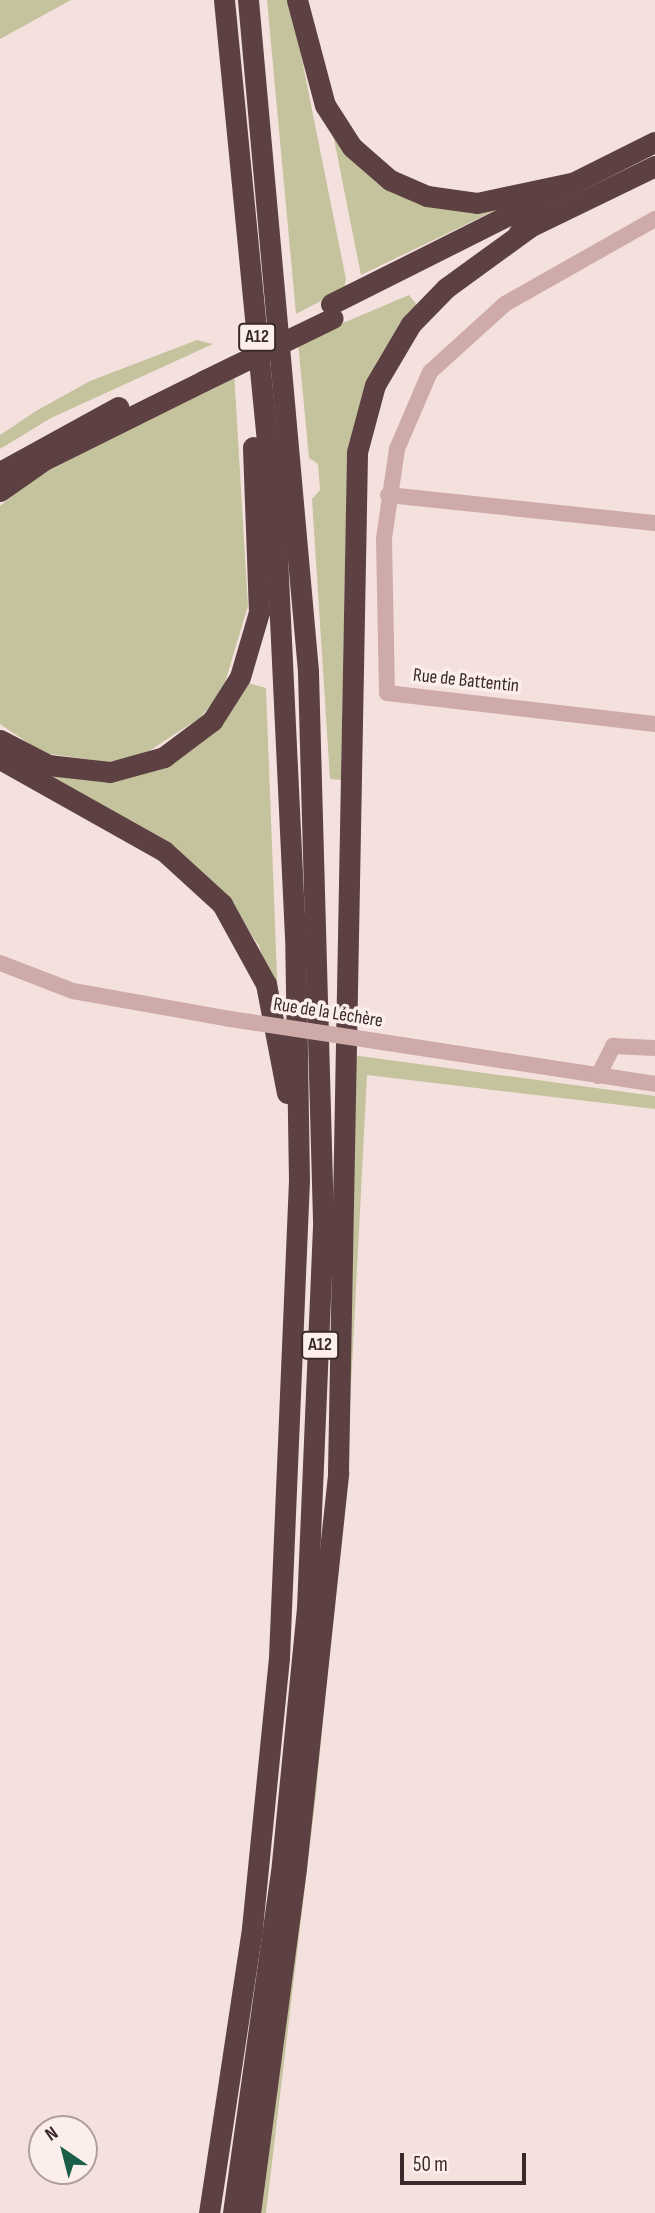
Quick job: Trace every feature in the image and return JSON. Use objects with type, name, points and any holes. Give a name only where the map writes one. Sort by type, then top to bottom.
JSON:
[{"type":"highway","points":[[0,740],[36,761],[72,770],[110,772],[152,762],[212,721],[251,647],[262,578],[210,0]]},
{"type":"highway","name":"A12","points":[[209,2213],[252,1928],[278,1670],[291,1475],[299,1181],[295,937],[276,534],[224,0]]},
{"type":"highway","name":"A12","points":[[233,2213],[281,1873],[307,1608],[323,1220],[308,671],[248,0]]},
{"type":"highway","points":[[297,0],[325,105],[352,147],[390,180],[427,196],[477,203],[571,183]]},
{"type":"highway","points":[[0,491],[44,460],[203,374],[332,311],[571,183],[655,142]]},
{"type":"highway","points":[[332,311],[530,227],[655,166]]},
{"type":"highway","points":[[250,2213],[296,1868],[338,1472],[356,452],[375,385],[405,332],[446,288],[530,227]]},
{"type":"highway","points":[[0,472],[61,434],[203,374]]},
{"type":"highway","points":[[0,759],[164,851],[233,917],[272,1003],[299,1181]]},
{"type":"street","name":"Rue de Battentin","points":[[655,219],[520,293],[446,354],[410,408],[388,495],[387,693],[655,724]]},
{"type":"street","points":[[388,495],[655,523]]},
{"type":"street","name":"Rue de la Léchère","points":[[0,962],[73,991],[230,1019],[655,1084]]},
{"type":"street","points":[[598,1076],[613,1046],[655,1048]]},
{"type":"shaded area","points":[[0,0],[71,0],[0,39]]},
{"type":"shaded area","points":[[267,0],[290,0],[346,279],[344,289],[296,314]]},
{"type":"shaded area","points":[[332,129],[340,144],[472,211],[496,210],[361,275]]},
{"type":"shaded area","points":[[409,295],[417,305],[347,469],[341,780],[330,779],[312,499],[320,490],[318,464],[309,458],[298,342]]},
{"type":"shaded area","points":[[197,340],[213,344],[51,418],[0,449],[0,435],[90,381]]},
{"type":"shaded area","points":[[234,372],[248,606],[223,689],[201,717],[146,753],[108,762],[43,753],[0,724],[0,506],[37,477]]},
{"type":"shaded area","points":[[248,683],[266,688],[278,1003],[259,946],[235,909],[28,763],[145,772]]},
{"type":"shaded area","points":[[352,1055],[655,1096],[655,1109],[367,1075],[347,1464],[316,1794],[266,2213],[252,2213],[313,1742]]}]
